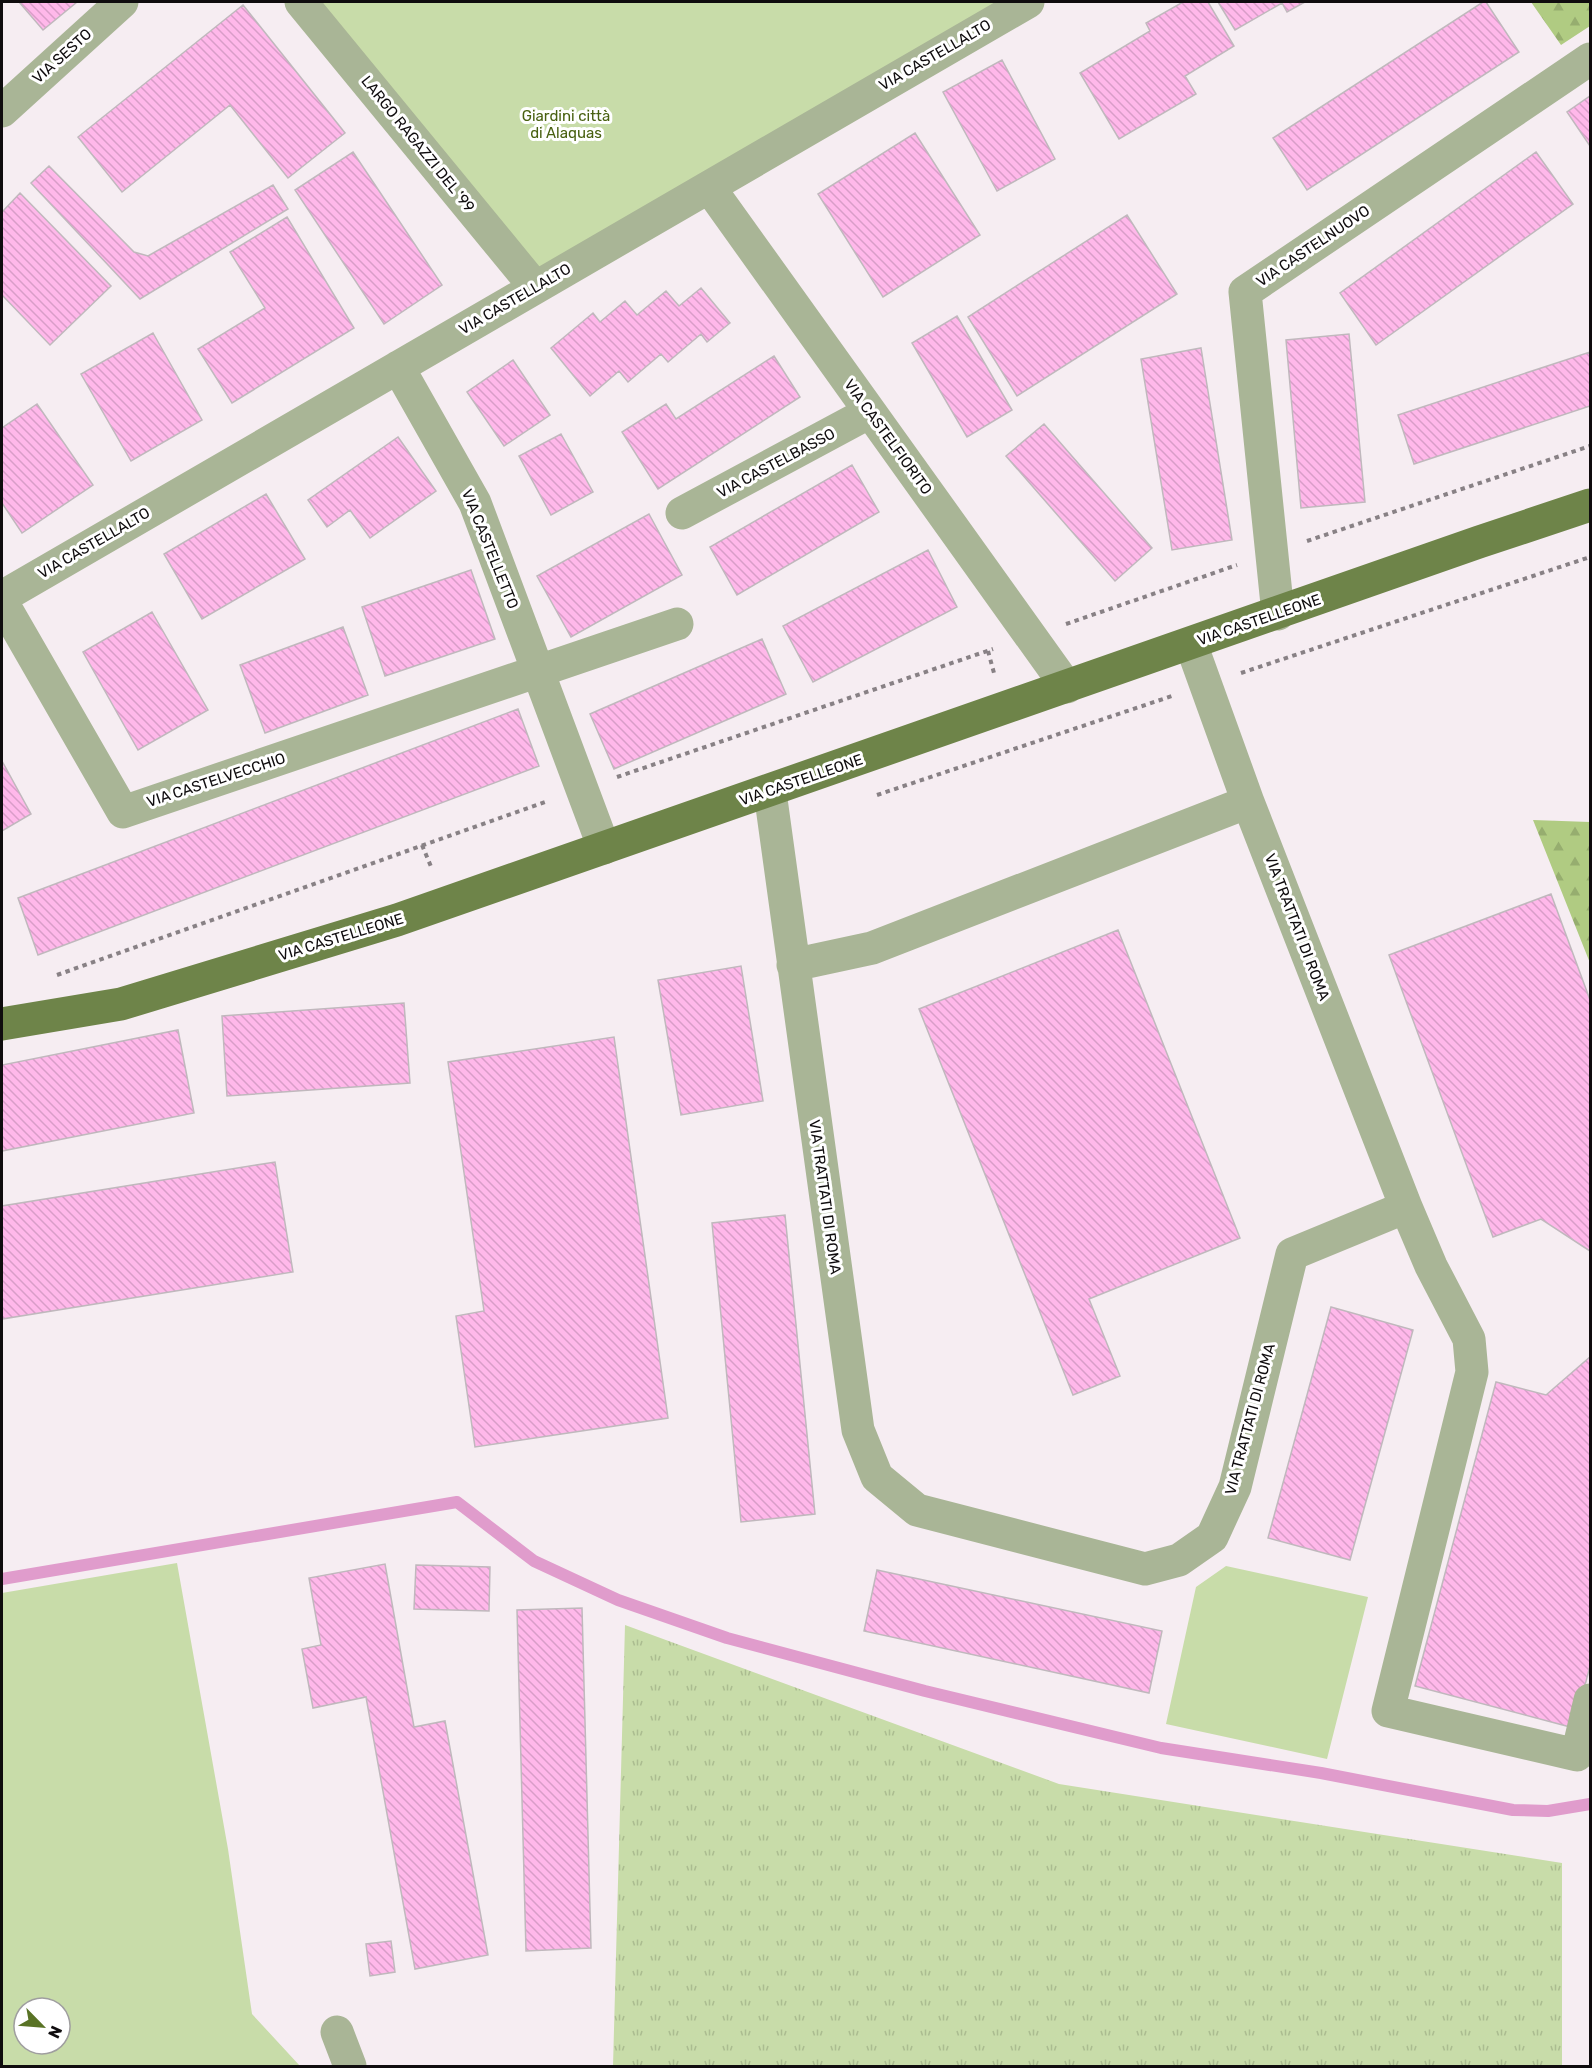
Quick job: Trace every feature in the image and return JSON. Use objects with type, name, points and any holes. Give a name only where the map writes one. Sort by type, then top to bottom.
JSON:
[{"type":"main road","name":"VIA CASTELLEONE","points":[[2,1024],[121,1004],[397,920],[1590,505]]},
{"type":"street","name":"VIA SESTO","points":[[2,111],[122,2]]},
{"type":"street","name":"LARGO RAGAZZI DEL '99","points":[[301,2],[535,287]]},
{"type":"street","name":"VIA CASTELLALTO","points":[[2,597],[1028,2]]},
{"type":"street","name":"VIA CASTELNUOVO","points":[[1278,614],[1245,292],[1590,60]]},
{"type":"street","name":"VIA CASTELFIORITO","points":[[709,187],[1068,687]]},
{"type":"street","name":"VIA CASTELLETTO","points":[[398,367],[475,504],[604,848]]},
{"type":"street","name":"VIA CASTELBASSO","points":[[682,513],[870,412]]},
{"type":"street","name":"VIA CASTELVECCHIO","points":[[2,602],[123,812],[539,672]]},
{"type":"street","points":[[539,672],[677,624]]},
{"type":"street","name":"VIA TRATTATI DI ROMA","points":[[770,792],[858,1430],[877,1477],[917,1510],[1145,1569],[1179,1560],[1212,1537],[1235,1487],[1292,1254],[1406,1208],[1248,802],[1191,644]]},
{"type":"street","points":[[793,965],[872,948],[1248,802]]},
{"type":"street","points":[[1406,1208],[1431,1266],[1468,1339],[1472,1372],[1388,1711],[1577,1755],[1590,1700]]},
{"type":"street","points":[[337,2032],[350,2067]]},
{"type":"path","points":[[46,978],[582,789],[1590,446]]},
{"type":"path","points":[[874,796],[1590,556]]},
{"type":"green space","name":"Giardini città di Alaquas","points":[[308,2],[1030,2],[535,283]]},
{"type":"green space","points":[[1531,2],[1590,2],[1590,26],[1561,45]]},
{"type":"green space","points":[[1533,820],[1590,822],[1590,963]]},
{"type":"green space","points":[[177,1563],[228,1849],[252,2014],[300,2066],[2,2066],[2,1593]]},
{"type":"green space","points":[[1226,1566],[1368,1597],[1327,1759],[1166,1724],[1196,1587]]},
{"type":"green space","points":[[625,1625],[1059,1784],[1562,1863],[1562,2066],[613,2066]]},
{"type":"building","points":[[19,2],[77,2],[43,30]]},
{"type":"building","points":[[1183,2],[1208,2],[1234,46],[1185,76],[1196,94],[1119,139],[1080,73],[1150,31],[1146,23]]},
{"type":"building","points":[[1218,2],[1305,2],[1287,12],[1282,3],[1235,30]]},
{"type":"building","points":[[1486,2],[1519,52],[1307,190],[1273,138]]},
{"type":"building","points":[[243,5],[345,133],[288,178],[230,105],[122,192],[78,137]]},
{"type":"building","points":[[1002,60],[1055,159],[997,191],[943,92]]},
{"type":"building","points":[[1590,96],[1590,146],[1567,112]]},
{"type":"building","points":[[915,133],[980,235],[883,297],[818,194]]},
{"type":"building","points":[[353,152],[442,285],[384,324],[295,190]]},
{"type":"building","points":[[1536,152],[1573,204],[1376,345],[1340,293]]},
{"type":"building","points":[[49,166],[134,252],[148,256],[273,185],[288,209],[140,299],[31,183]]},
{"type":"building","points":[[20,193],[111,286],[50,345],[2,295],[2,212]]},
{"type":"building","points":[[1127,215],[1177,294],[1017,396],[968,317]]},
{"type":"building","points":[[287,217],[354,328],[232,403],[198,349],[265,308],[230,252]]},
{"type":"building","points":[[701,288],[730,323],[707,342],[701,334],[668,362],[661,354],[628,382],[619,371],[590,396],[551,348],[593,313],[600,322],[625,301],[637,315],[666,291],[679,306]]},
{"type":"building","points":[[957,316],[1012,410],[967,437],[912,343]]},
{"type":"building","points":[[153,333],[202,420],[131,461],[81,374]]},
{"type":"building","points":[[1349,334],[1365,502],[1301,508],[1286,340]]},
{"type":"building","points":[[1201,348],[1232,540],[1172,550],[1141,359]]},
{"type":"building","points":[[1590,352],[1590,406],[1414,464],[1398,415]]},
{"type":"building","points":[[774,356],[800,397],[658,489],[622,432],[666,404],[676,419]]},
{"type":"building","points":[[513,360],[550,415],[504,446],[467,392]]},
{"type":"building","points":[[37,404],[93,485],[22,533],[2,503],[2,428]]},
{"type":"building","points":[[1044,424],[1152,548],[1115,581],[1006,456]]},
{"type":"building","points":[[561,434],[593,492],[551,515],[519,456]]},
{"type":"building","points":[[398,437],[436,491],[370,538],[350,510],[327,527],[308,500]]},
{"type":"building","points":[[852,465],[879,512],[737,595],[710,547]]},
{"type":"building","points":[[266,494],[305,559],[202,619],[164,554]]},
{"type":"building","points":[[649,514],[682,575],[571,637],[537,576]]},
{"type":"building","points":[[928,550],[957,607],[813,682],[783,626]]},
{"type":"building","points":[[471,570],[495,639],[385,676],[362,607]]},
{"type":"building","points":[[152,612],[208,710],[138,750],[83,652]]},
{"type":"building","points":[[343,627],[368,695],[265,733],[240,665]]},
{"type":"building","points":[[762,639],[786,694],[614,769],[590,714]]},
{"type":"building","points":[[518,709],[539,766],[38,955],[18,898]]},
{"type":"building","points":[[2,761],[31,814],[2,831]]},
{"type":"building","points":[[1551,894],[1590,1000],[1590,1251],[1541,1219],[1493,1237],[1389,955]]},
{"type":"building","points":[[1118,930],[1240,1238],[1089,1299],[1120,1376],[1073,1395],[919,1009]]},
{"type":"building","points":[[741,966],[763,1101],[681,1115],[658,980]]},
{"type":"building","points":[[404,1003],[410,1083],[227,1096],[222,1016]]},
{"type":"building","points":[[178,1030],[194,1113],[2,1151],[2,1065]]},
{"type":"building","points":[[614,1037],[668,1418],[475,1447],[456,1316],[484,1311],[448,1062]]},
{"type":"building","points":[[275,1162],[293,1272],[2,1319],[2,1206]]},
{"type":"building","points":[[785,1215],[815,1514],[741,1522],[712,1223]]},
{"type":"building","points":[[1331,1307],[1413,1330],[1350,1560],[1268,1538]]},
{"type":"building","points":[[1590,1357],[1590,1666],[1574,1728],[1415,1686],[1496,1382],[1546,1395]]},
{"type":"building","points":[[385,1564],[414,1727],[445,1721],[488,1955],[415,1969],[366,1697],[313,1708],[302,1649],[321,1645],[309,1578]]},
{"type":"building","points":[[416,1565],[490,1567],[489,1611],[414,1609]]},
{"type":"building","points":[[877,1570],[1162,1631],[1149,1693],[864,1631]]},
{"type":"building","points":[[582,1608],[591,1948],[526,1951],[517,1610]]},
{"type":"building","points":[[391,1941],[395,1972],[370,1976],[366,1944]]},
{"type":"waterway","points":[[2,1579],[457,1502],[534,1561],[618,1600],[727,1638],[925,1691],[1161,1748],[1321,1773],[1513,1810],[1548,1811],[1590,1804]]}]
